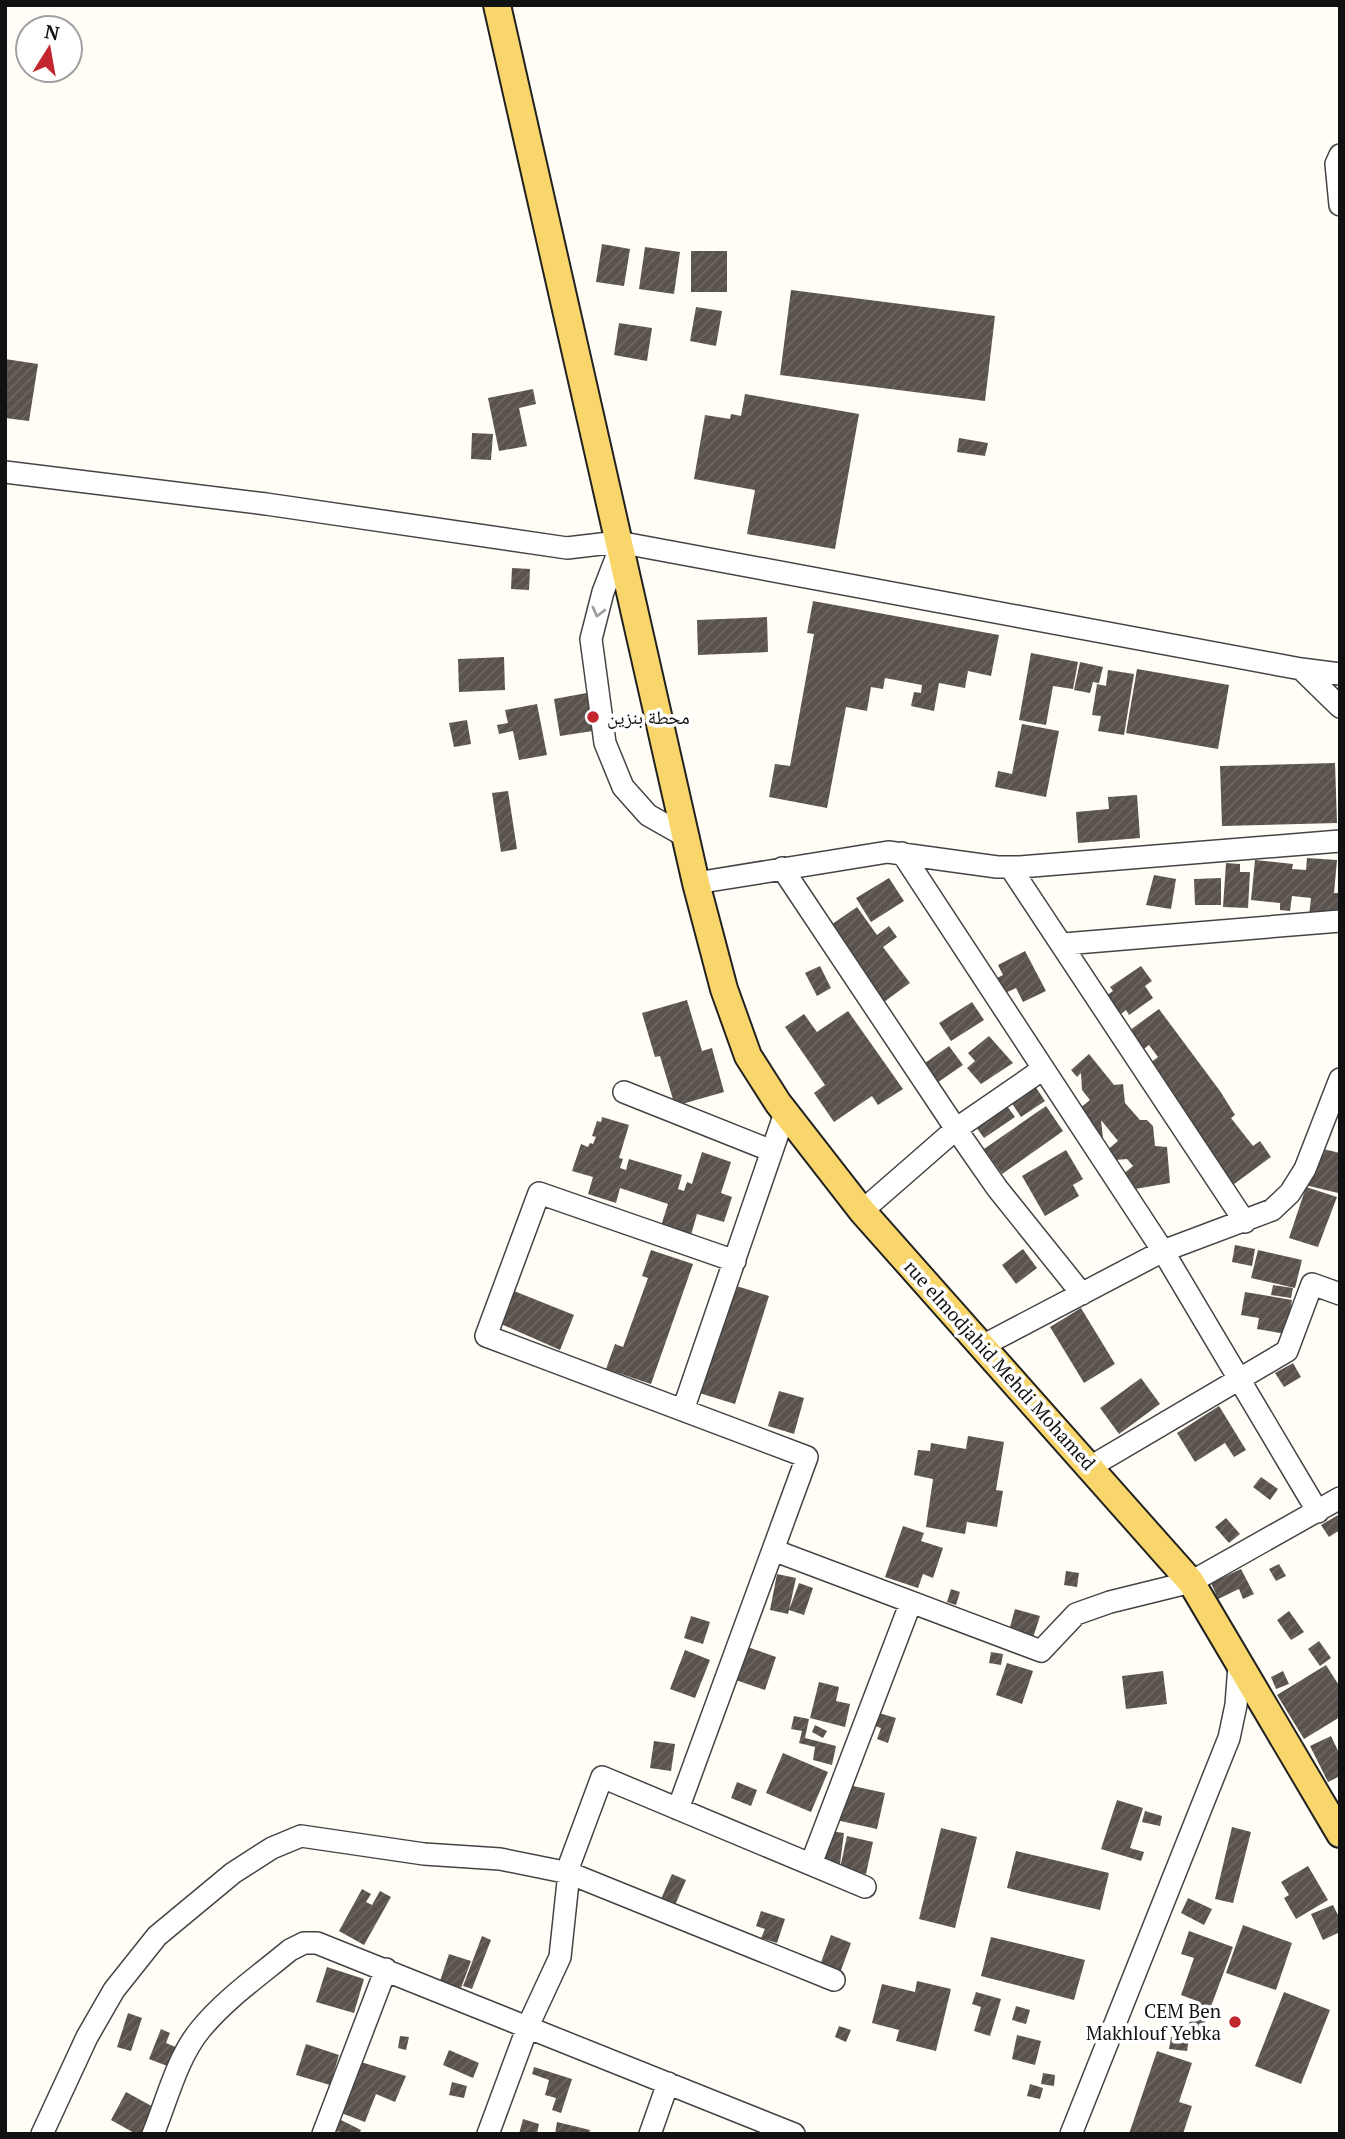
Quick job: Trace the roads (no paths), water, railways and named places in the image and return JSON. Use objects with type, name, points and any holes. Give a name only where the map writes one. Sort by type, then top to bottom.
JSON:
[{"type":"main road","name":"rue elmodjahid Mehdi Mohamed","points":[[497,5],[696,883],[724,989],[748,1056],[786,1113],[862,1211],[984,1345],[1191,1582],[1340,1834]]},
{"type":"street","points":[[1340,155],[1336,164],[1340,205]]},
{"type":"street","points":[[5,472],[266,504],[567,548],[619,545],[1340,674]]},
{"type":"street","points":[[619,545],[591,639],[605,743],[624,787],[648,815],[685,836]]},
{"type":"street","points":[[1301,669],[1340,707]]},
{"type":"street","points":[[696,883],[864,854],[902,853],[1010,867],[1340,841]]},
{"type":"street","points":[[902,853],[1163,1251],[1318,1512]]},
{"type":"street","points":[[1010,867],[1064,944],[1245,1222]]},
{"type":"street","points":[[782,868],[956,1129],[998,1188],[1082,1294]]},
{"type":"street","points":[[1064,944],[1340,921]]},
{"type":"street","points":[[862,1211],[956,1129],[1043,1069]]},
{"type":"street","points":[[984,1345],[1163,1251],[1272,1210],[1290,1193],[1331,1129],[1340,1079]]},
{"type":"street","points":[[624,1092],[772,1152]]},
{"type":"street","points":[[683,1410],[786,1113]]},
{"type":"street","points":[[678,1809],[807,1457],[486,1336],[539,1193],[735,1261]]},
{"type":"street","points":[[1090,1466],[1240,1381],[1287,1351],[1312,1284],[1340,1294]]},
{"type":"street","points":[[773,1550],[1041,1651],[1076,1614],[1110,1602],[1191,1582],[1340,1499]]},
{"type":"street","points":[[811,1864],[911,1602]]},
{"type":"street","points":[[1071,2134],[1229,1738],[1236,1705],[1239,1665]]},
{"type":"street","points":[[488,2134],[528,2026],[560,1956],[570,1863],[601,1777],[865,1887]]},
{"type":"street","points":[[41,2134],[87,2037],[114,1990],[157,1936],[233,1873],[272,1848],[301,1836],[424,1854],[500,1859],[569,1873],[834,1980]]},
{"type":"street","points":[[153,2134],[185,2055],[199,2032],[219,2009],[290,1950],[304,1943],[317,1943],[386,1969],[794,2134]]},
{"type":"street","points":[[323,2134],[386,1969]]},
{"type":"street","points":[[650,2134],[668,2083]]},
{"type":"place","name":"محطة بنزين","points":[[593,717]]},
{"type":"place","name":"CEM Ben Makhlouf Yebka","points":[[1235,2022]]}]
